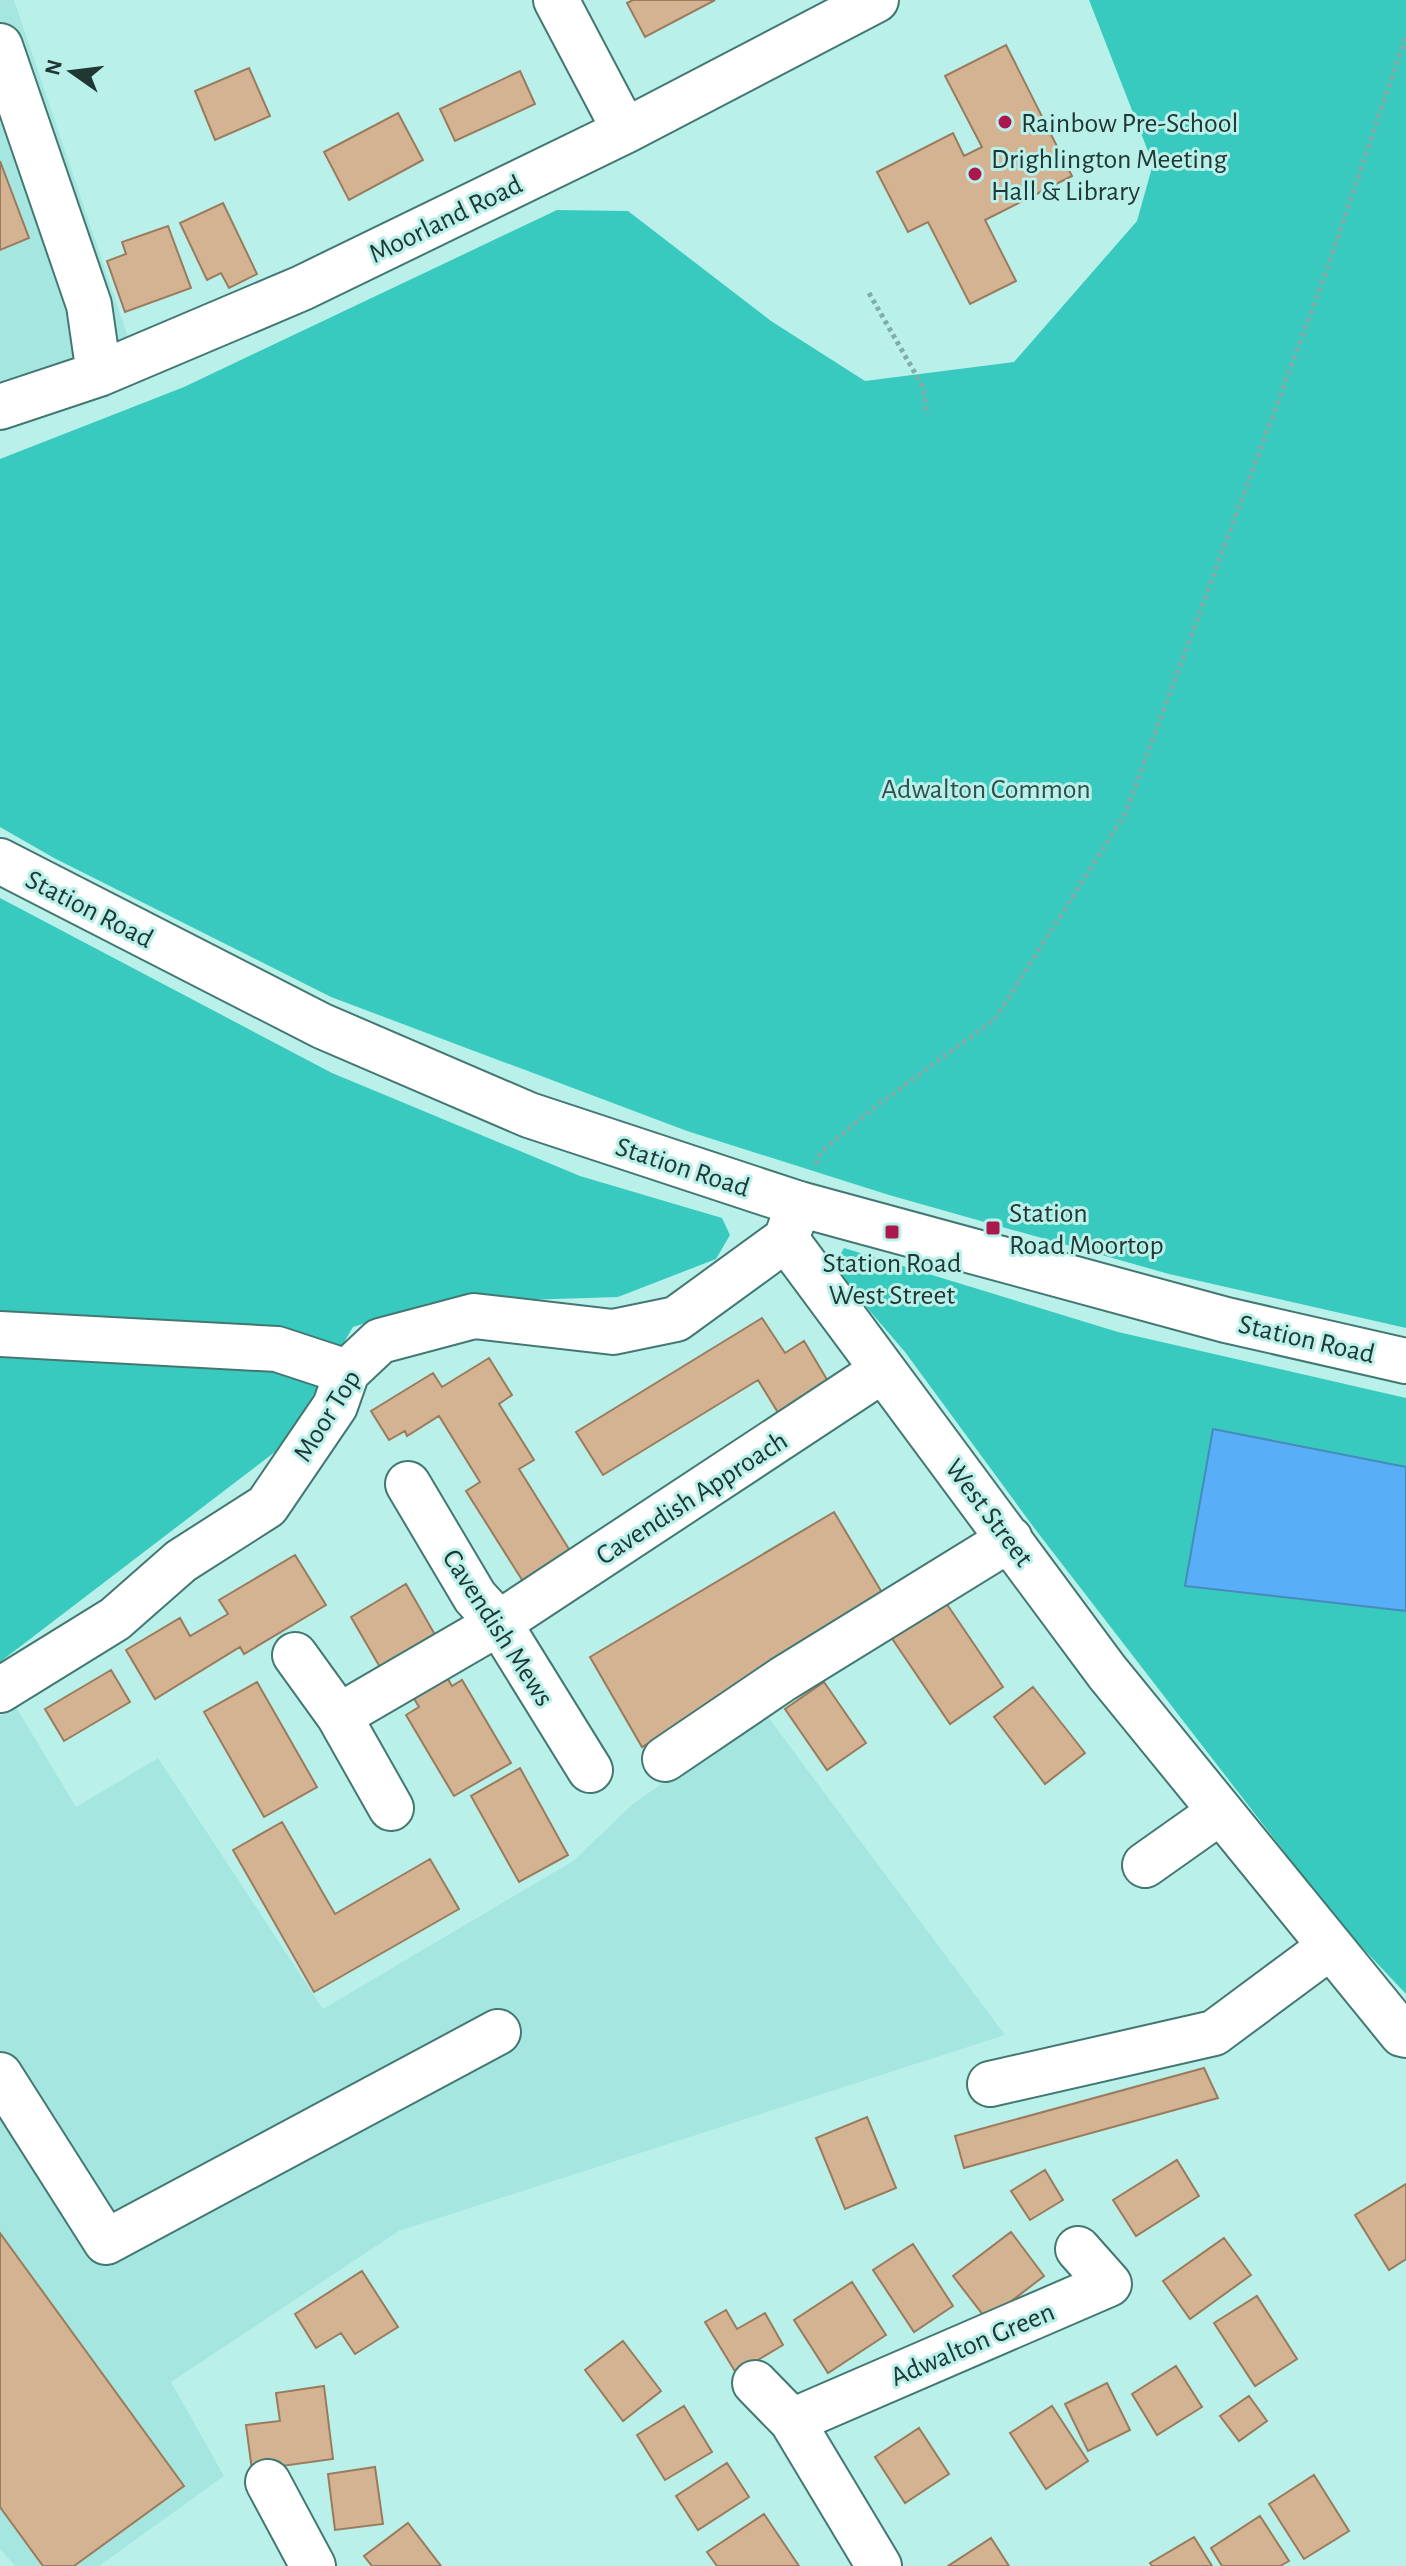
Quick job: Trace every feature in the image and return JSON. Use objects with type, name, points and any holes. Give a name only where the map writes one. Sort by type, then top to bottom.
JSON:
[{"type":"street","points":[[556,0],[625,131]]},
{"type":"street","name":"Moorland Road","points":[[0,407],[99,374],[302,288],[625,131],[876,0]]},
{"type":"street","points":[[0,46],[89,305],[99,374]]},
{"type":"street","name":"Station Road","points":[[0,861],[322,1026],[501,1104],[793,1222],[1406,1361]]},
{"type":"street","name":"West Street","points":[[793,1222],[883,1370],[1107,1672],[1405,2036]]},
{"type":"street","name":"Moor Top","points":[[0,1690],[115,1619],[181,1561],[267,1506],[335,1406],[347,1372],[380,1341],[474,1316],[613,1332],[676,1319],[793,1222]]},
{"type":"street","points":[[0,1334],[277,1349],[347,1372]]},
{"type":"street","name":"Cavendish Approach","points":[[339,1716],[499,1623],[883,1370]]},
{"type":"street","name":"Cavendish Mews","points":[[408,1484],[475,1597],[499,1623],[590,1770]]},
{"type":"street","points":[[665,1759],[783,1679],[1010,1539]]},
{"type":"street","points":[[295,1655],[339,1716],[391,1808]]},
{"type":"street","points":[[1145,1865],[1220,1812]]},
{"type":"street","points":[[990,2084],[1214,2033],[1330,1947]]},
{"type":"street","points":[[0,2075],[106,2242],[498,2032]]},
{"type":"street","name":"Adwalton Green","points":[[792,2421],[1109,2284],[1078,2249]]},
{"type":"street","points":[[755,2383],[792,2421],[879,2566]]},
{"type":"street","points":[[268,2482],[313,2566]]},
{"type":"path","points":[[793,1222],[821,1152],[876,1106],[995,1019],[1125,814],[1325,275],[1406,36]]},
{"type":"path","points":[[869,293],[923,387],[927,415]]},
{"type":"shaded area","points":[[0,0],[14,0],[129,340],[87,352],[0,386]]},
{"type":"shaded area","points":[[1213,1429],[1406,1467],[1406,1611],[1185,1586]]},
{"type":"shaded area","points":[[16,1707],[76,1807],[158,1758],[323,2009],[573,1861],[634,1803],[765,1713],[1005,2035],[399,2231],[171,2382],[224,2476],[99,2566],[15,2566],[0,2549],[0,1716]]},
{"type":"green space","name":"Adwalton Common","points":[[1089,0],[1406,0],[1406,1328],[1169,1274],[889,1195],[687,1131],[331,997],[54,858],[0,827],[0,459],[184,387],[557,210],[628,211],[771,321],[865,381],[1014,362],[1137,221],[1153,164]]},
{"type":"green space","points":[[0,898],[332,1073],[580,1176],[722,1218],[730,1235],[716,1259],[618,1297],[429,1303],[353,1327],[284,1445],[0,1662]]},
{"type":"green space","points":[[844,1248],[1118,1332],[1406,1398],[1406,1994],[1340,1924],[1035,1529],[905,1352],[833,1268]]},
{"type":"building","points":[[633,0],[715,0],[645,37],[627,3]]},
{"type":"building","name":"Drighlington Meeting Hall & Library","points":[[1006,45],[1072,176],[985,220],[1016,281],[970,304],[928,222],[908,232],[877,172],[953,133],[964,156],[982,147],[945,76]]},
{"type":"building","points":[[249,68],[270,116],[215,140],[195,91]]},
{"type":"building","points":[[520,71],[535,104],[455,141],[440,109]]},
{"type":"building","points":[[398,113],[423,160],[349,200],[324,152]]},
{"type":"building","points":[[0,161],[29,238],[0,250]]},
{"type":"building","points":[[223,203],[257,274],[229,288],[221,273],[207,280],[180,223]]},
{"type":"building","points":[[168,226],[191,288],[125,312],[107,261],[126,254],[122,242]]},
{"type":"building","points":[[762,1318],[785,1353],[804,1341],[832,1388],[782,1419],[758,1380],[603,1475],[576,1432]]},
{"type":"building","points":[[489,1358],[512,1395],[499,1404],[534,1460],[519,1469],[572,1554],[524,1583],[466,1491],[480,1482],[439,1416],[407,1436],[405,1431],[389,1440],[371,1411],[433,1373],[442,1387]]},
{"type":"building","points":[[834,1512],[887,1601],[642,1747],[590,1657]]},
{"type":"building","points":[[295,1555],[326,1605],[244,1654],[240,1647],[155,1699],[126,1650],[180,1618],[190,1636],[228,1614],[219,1600]]},
{"type":"building","points":[[406,1584],[438,1640],[428,1645],[452,1686],[462,1680],[511,1763],[454,1796],[406,1715],[419,1707],[395,1667],[384,1674],[351,1617]]},
{"type":"building","points":[[942,1597],[1003,1687],[950,1724],[889,1634]]},
{"type":"building","points":[[111,1670],[130,1702],[64,1741],[45,1709]]},
{"type":"building","points":[[257,1682],[317,1787],[264,1817],[204,1712]]},
{"type":"building","points":[[824,1682],[866,1743],[827,1770],[785,1709]]},
{"type":"building","points":[[1033,1687],[1085,1753],[1045,1784],[994,1717]]},
{"type":"building","points":[[520,1768],[568,1855],[519,1882],[471,1796]]},
{"type":"building","points":[[282,1822],[335,1914],[430,1859],[459,1909],[314,1992],[233,1850]]},
{"type":"building","points":[[1204,2068],[1218,2098],[964,2168],[955,2136]]},
{"type":"building","points":[[867,2117],[896,2188],[845,2209],[816,2138]]},
{"type":"building","points":[[1177,2160],[1199,2196],[1136,2236],[1113,2200]]},
{"type":"building","points":[[1045,2170],[1063,2200],[1030,2220],[1011,2191]]},
{"type":"building","points":[[1406,2184],[1406,2259],[1389,2270],[1355,2215]]},
{"type":"building","points":[[1011,2232],[1044,2276],[987,2320],[953,2276]]},
{"type":"building","points":[[0,2233],[184,2486],[74,2566],[43,2566],[0,2507]]},
{"type":"building","points":[[1224,2238],[1251,2275],[1190,2319],[1163,2281]]},
{"type":"building","points":[[913,2244],[953,2306],[914,2332],[873,2270]]},
{"type":"building","points":[[362,2271],[398,2327],[355,2354],[341,2333],[316,2348],[295,2314]]},
{"type":"building","points":[[852,2282],[886,2335],[828,2373],[794,2320]]},
{"type":"building","points":[[1257,2296],[1297,2359],[1255,2386],[1214,2323]]},
{"type":"building","points":[[726,2310],[737,2329],[765,2313],[783,2345],[736,2373],[705,2322]]},
{"type":"building","points":[[623,2341],[661,2391],[623,2421],[585,2370]]},
{"type":"building","points":[[1176,2366],[1202,2407],[1157,2435],[1132,2394]]},
{"type":"building","points":[[1107,2383],[1130,2430],[1088,2451],[1065,2404]]},
{"type":"building","points":[[324,2386],[333,2459],[252,2470],[246,2425],[280,2421],[276,2393]]},
{"type":"building","points":[[1249,2396],[1267,2421],[1239,2441],[1220,2416]]},
{"type":"building","points":[[684,2406],[712,2452],[665,2480],[637,2435]]},
{"type":"building","points":[[1052,2406],[1088,2461],[1046,2489],[1010,2433]]},
{"type":"building","points":[[919,2428],[949,2474],[905,2503],[875,2457]]},
{"type":"building","points":[[727,2463],[749,2497],[698,2530],[676,2496]]},
{"type":"building","points":[[375,2467],[383,2524],[335,2530],[328,2474]]},
{"type":"building","points":[[1314,2475],[1349,2531],[1304,2559],[1269,2504]]},
{"type":"building","points":[[764,2514],[799,2566],[717,2566],[707,2552]]},
{"type":"building","points":[[1260,2516],[1289,2561],[1280,2566],[1222,2566],[1211,2548]]},
{"type":"building","points":[[408,2523],[441,2566],[372,2566],[364,2556]]},
{"type":"building","points":[[1194,2537],[1212,2566],[1152,2566],[1150,2563]]},
{"type":"building","points":[[991,2538],[1009,2566],[948,2566]]},
{"type":"place","name":"Rainbow Pre-School","points":[[1005,122]]},
{"type":"place","name":"Drighlington Meeting Hall & Library","points":[[975,174]]},
{"type":"place","name":"Station Road Moortop","points":[[993,1228]]},
{"type":"place","name":"Station Road West Street","points":[[892,1232]]}]
